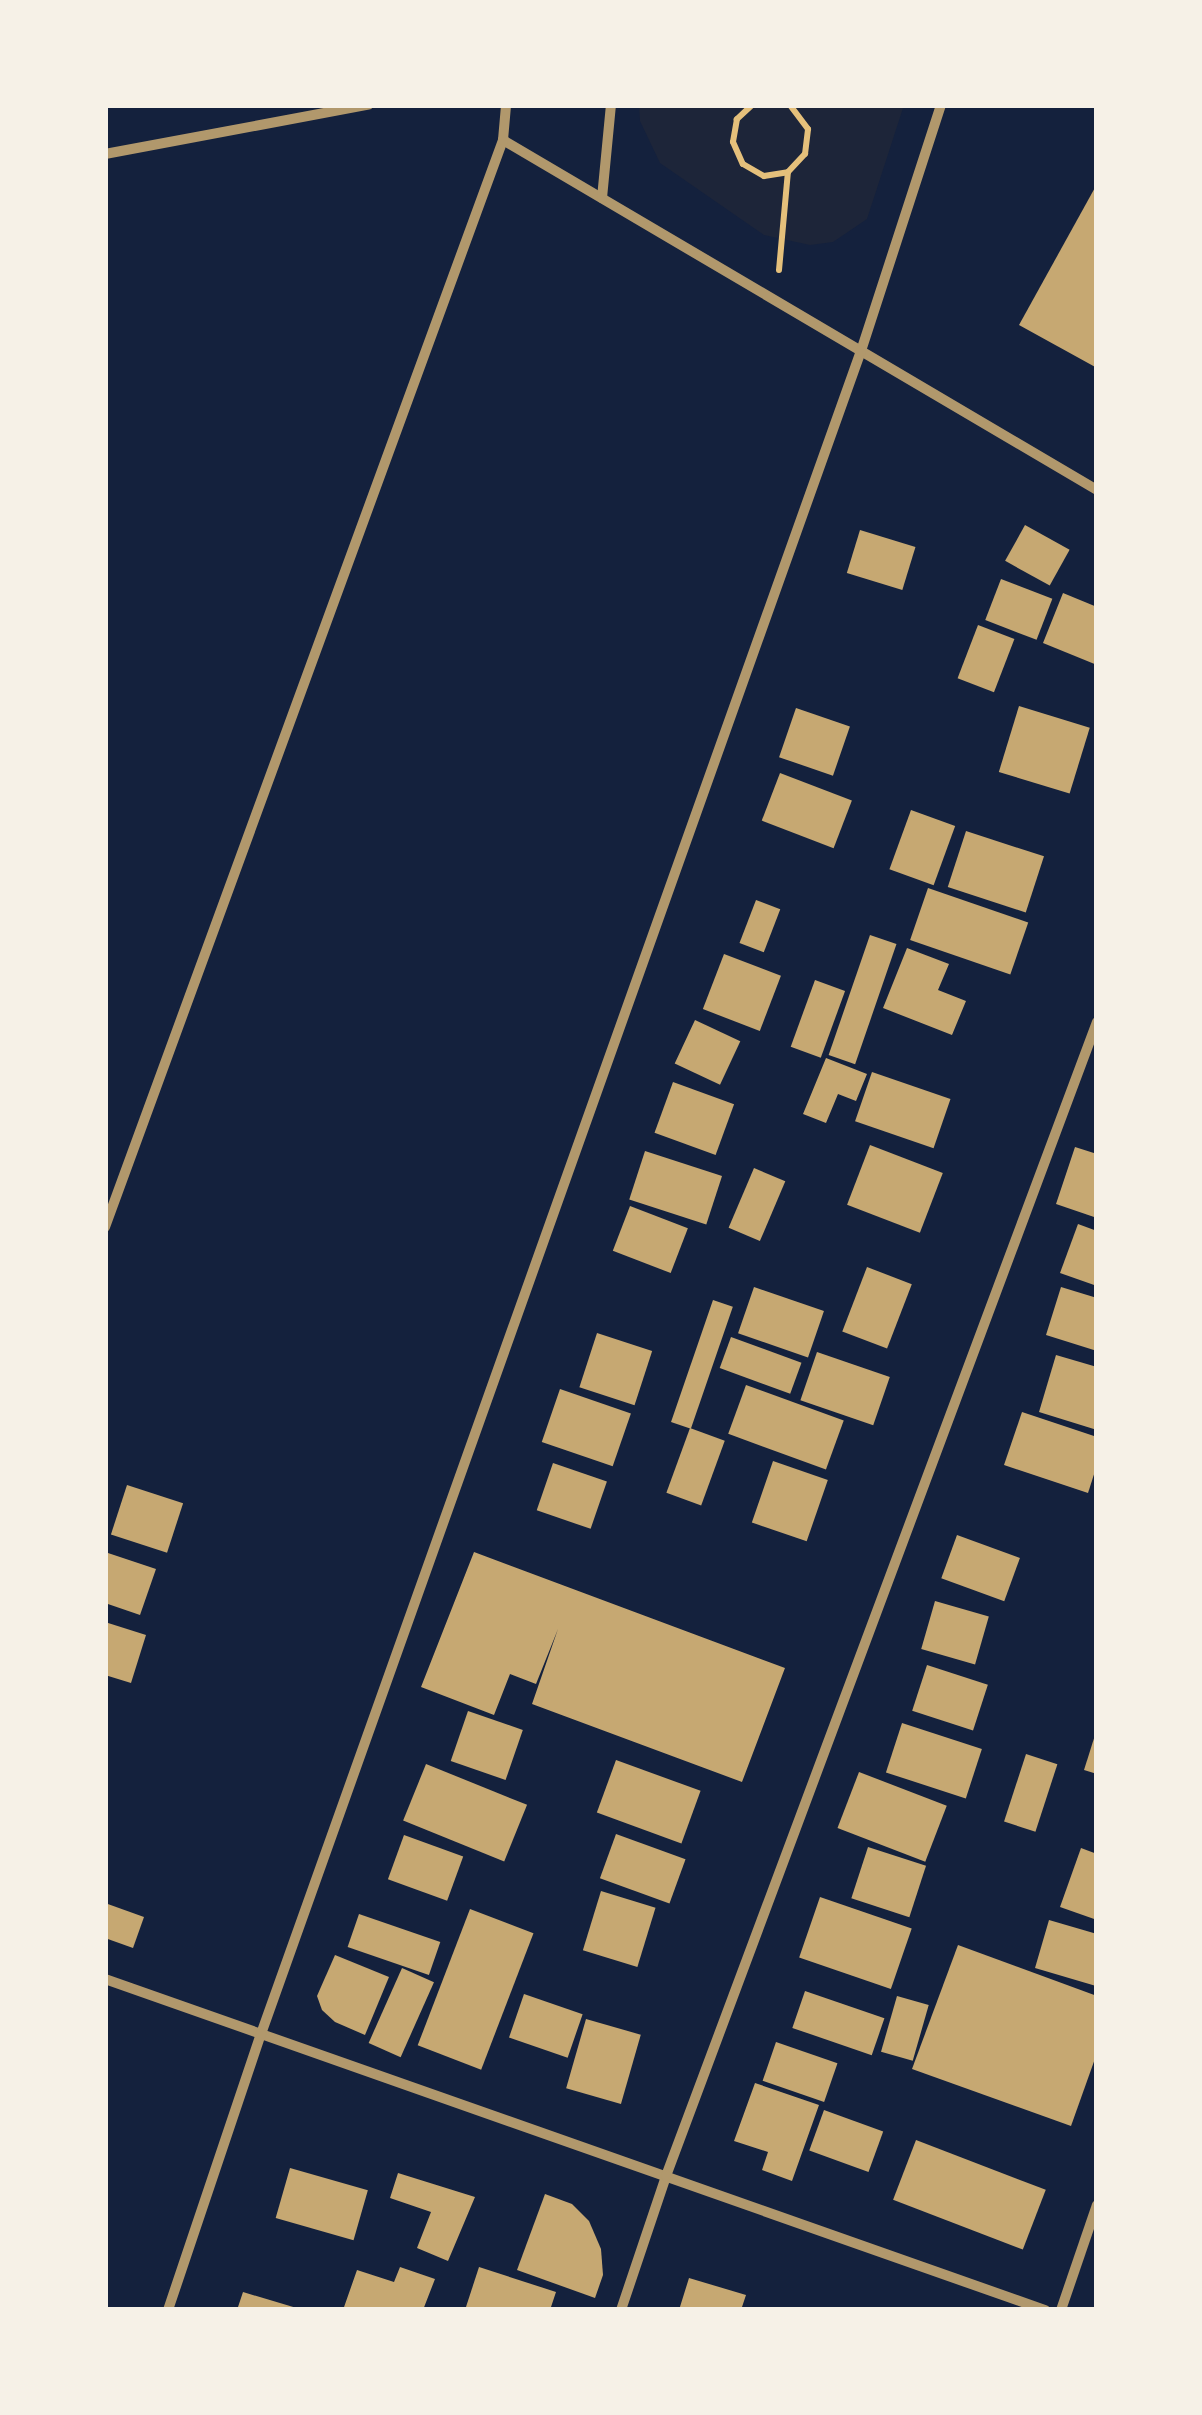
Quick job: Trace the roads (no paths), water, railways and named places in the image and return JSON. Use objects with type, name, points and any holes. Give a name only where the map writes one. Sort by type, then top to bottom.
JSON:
[{"type":"street","points":[[105,154],[368,105]]},
{"type":"street","points":[[105,1227],[502,140],[506,105]]},
{"type":"street","points":[[602,198],[612,105]]},
{"type":"street","points":[[168,2310],[262,2034],[861,351],[941,105]]},
{"type":"street","points":[[502,140],[1097,490]]},
{"type":"street","points":[[621,2310],[666,2176],[1097,1022]]},
{"type":"street","points":[[105,1978],[1045,2310]]},
{"type":"street","points":[[1060,2310],[1097,2205]]}]
